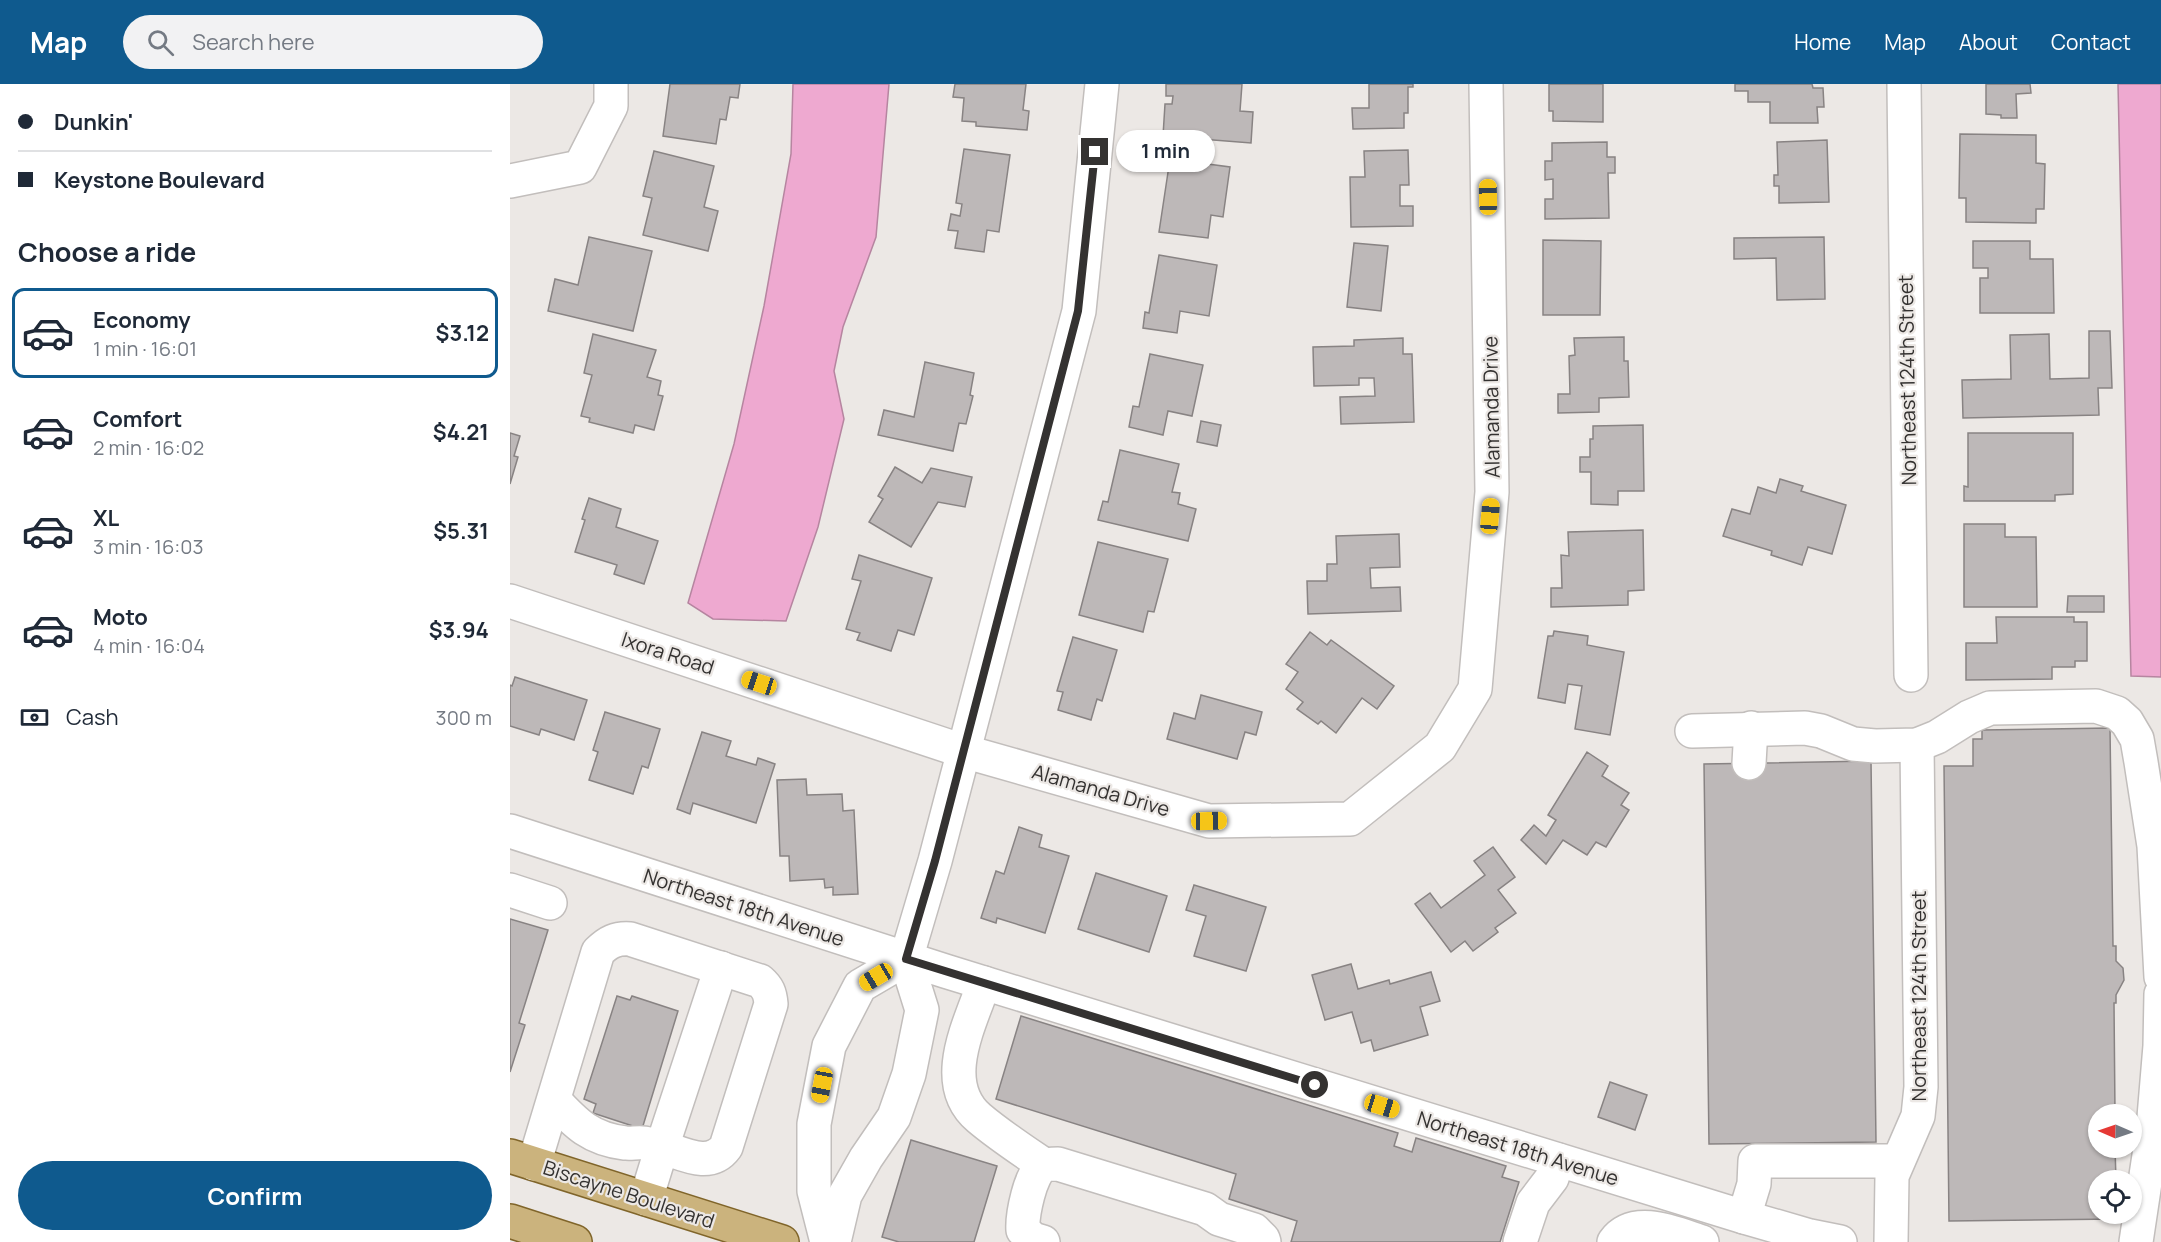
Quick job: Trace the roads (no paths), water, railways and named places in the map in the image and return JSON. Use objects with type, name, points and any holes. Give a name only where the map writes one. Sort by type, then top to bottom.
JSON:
[{"type":"main road","name":"Biscayne Boulevard","points":[[527,1165],[646,1199],[782,1242]]},
{"type":"main road","points":[[510,1221],[575,1242]]},
{"type":"street","points":[[510,181],[580,167],[611,106],[611,84]]},
{"type":"street","points":[[834,1242],[845,1195],[866,1158],[894,1117],[909,1074],[922,1010],[906,959],[935,861],[1078,311],[1102,84]]},
{"type":"street","name":"Alamanda Drive","points":[[963,751],[1209,821],[1350,819],[1440,747],[1475,689],[1492,492],[1486,84]]},
{"type":"street","name":"Northeast 124th Street","points":[[1904,84],[1911,675]]},
{"type":"street","name":"Ixora Road","points":[[510,601],[963,751]]},
{"type":"street","points":[[1692,731],[1805,728],[1821,731],[1833,750],[1853,744],[1917,745],[1937,737],[1969,717],[1990,708],[2096,706],[2117,713],[2149,738],[2161,977]]},
{"type":"street","points":[[1749,763],[1751,728]]},
{"type":"street","name":"Northeast 124th Street","points":[[1891,1242],[1892,1176],[1918,1116],[1921,1087],[1917,745]]},
{"type":"street","name":"Northeast 18th Avenue","points":[[510,831],[906,959],[1744,1217],[1775,1235],[1840,1242]]},
{"type":"street","points":[[510,890],[550,903]]},
{"type":"street","points":[[527,1165],[554,1100],[598,952],[607,944],[619,939],[630,939],[760,981],[771,994],[771,1004],[726,1147],[720,1155],[713,1159],[703,1159],[642,1142],[628,1144],[616,1142],[588,1132],[576,1125],[554,1100]]},
{"type":"street","points":[[827,1242],[814,1191],[814,1124],[829,1046],[860,987],[906,959]]},
{"type":"street","points":[[646,1199],[721,968]]},
{"type":"street","points":[[984,983],[960,1053],[958,1077],[965,1099],[978,1116],[1044,1165]]},
{"type":"street","points":[[2136,1242],[2157,1129],[2161,994]]},
{"type":"street","points":[[1744,1217],[1755,1185],[1755,1153],[1845,1151],[1897,1161]]},
{"type":"street","points":[[1520,1242],[1533,1203],[1552,1178],[1558,1160]]},
{"type":"street","points":[[1043,1242],[1033,1239],[1023,1230],[1022,1217],[1035,1173],[1044,1165],[1058,1164],[1205,1209],[1218,1218],[1254,1230],[1264,1242]]},
{"type":"street","points":[[1614,1242],[1634,1229],[1648,1227],[1702,1242]]}]
